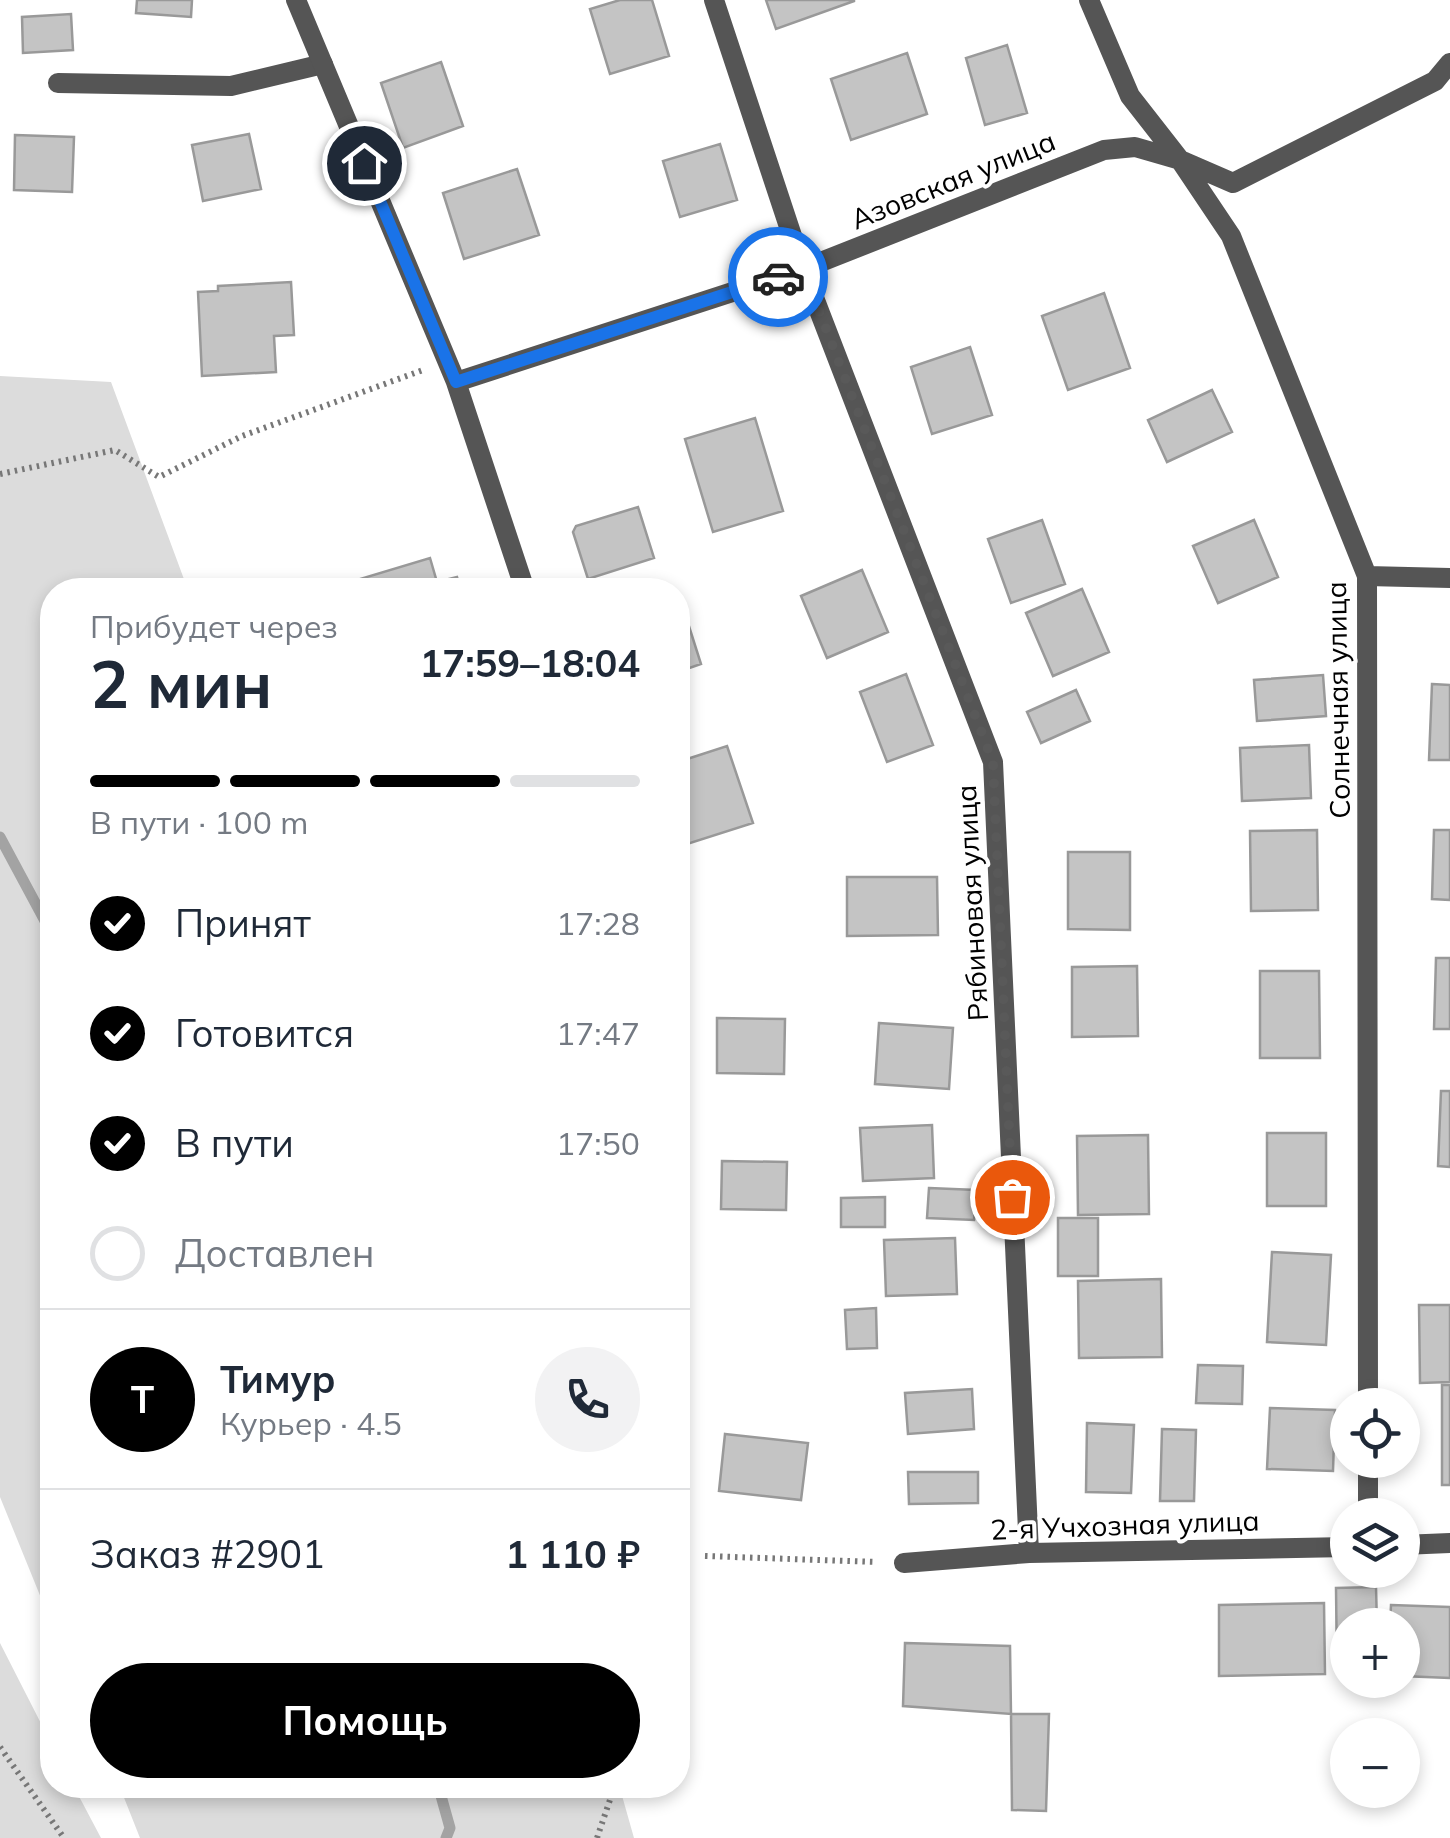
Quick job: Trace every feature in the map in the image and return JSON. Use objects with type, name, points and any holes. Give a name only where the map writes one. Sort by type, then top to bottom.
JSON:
[{"type":"street","points":[[296,0],[452,372],[521,578]]},
{"type":"street","name":"Рябиновая улица","points":[[714,0],[803,269],[993,762],[1028,1553]]},
{"type":"street","name":"Солнечная улица","points":[[1089,0],[1130,96],[1180,160],[1230,236],[1367,576],[1368,1388]]},
{"type":"street","name":"Азовская улица","points":[[452,372],[803,269],[1104,150],[1135,147],[1180,160],[1232,184],[1435,81],[1450,63]]},
{"type":"street","points":[[58,83],[231,86],[323,64]]},
{"type":"street","points":[[1367,576],[1450,578]]},
{"type":"street","points":[[1420,1544],[1450,1543]]},
{"type":"street","name":"2-я Учхозная улица","points":[[904,1562],[1028,1553],[1330,1547]]},
{"type":"path","points":[[0,474],[115,450],[159,477],[242,436],[452,372]]},
{"type":"path","points":[[690,1554],[904,1562]]},
{"type":"path","points":[[0,1747],[64,1838]]},
{"type":"path","points":[[596,1838],[610,1798]]},
{"type":"shaded area","points":[[0,376],[111,382],[184,578],[40,578],[40,1595],[0,1497]]},
{"type":"shaded area","points":[[0,1643],[40,1721],[40,1798],[80,1798],[101,1838],[0,1838]]},
{"type":"shaded area","points":[[124,1798],[623,1798],[634,1838],[140,1838]]},
{"type":"building","points":[[137,0],[192,0],[191,17],[136,13]]},
{"type":"building","points":[[620,0],[652,0],[669,56],[610,74],[590,9]]},
{"type":"building","points":[[766,0],[854,0],[854,1],[776,29]]},
{"type":"building","points":[[71,14],[73,50],[23,53],[22,17]]},
{"type":"building","points":[[1007,45],[1027,113],[985,125],[966,58]]},
{"type":"building","points":[[907,53],[927,114],[851,140],[831,79]]},
{"type":"building","points":[[441,62],[463,126],[403,148],[381,83]]},
{"type":"building","points":[[249,134],[261,189],[203,201],[192,145]]},
{"type":"building","points":[[15,135],[74,137],[72,192],[14,190]]},
{"type":"building","points":[[720,144],[737,200],[680,217],[663,161]]},
{"type":"building","points":[[517,169],[539,235],[464,259],[443,193]]},
{"type":"building","points":[[291,282],[294,335],[274,336],[276,372],[202,376],[198,292],[218,291],[218,286]]},
{"type":"building","points":[[1104,293],[1130,368],[1068,390],[1042,316]]},
{"type":"building","points":[[970,347],[992,415],[932,434],[911,367]]},
{"type":"building","points":[[1212,390],[1232,432],[1167,462],[1148,420]]},
{"type":"building","points":[[755,418],[783,511],[713,532],[685,439]]},
{"type":"building","points":[[638,507],[654,558],[588,578],[573,532],[576,526]]},
{"type":"building","points":[[1042,520],[1065,584],[1011,603],[988,539]]},
{"type":"building","points":[[1254,520],[1278,577],[1218,603],[1193,546]]},
{"type":"building","points":[[430,558],[436,578],[363,578]]},
{"type":"building","points":[[862,570],[888,632],[827,658],[801,596]]},
{"type":"building","points":[[1082,589],[1109,652],[1053,676],[1026,613]]},
{"type":"building","points":[[690,629],[701,664],[690,668]]},
{"type":"building","points":[[906,674],[933,745],[887,762],[860,692]]},
{"type":"building","points":[[1323,675],[1326,716],[1257,721],[1254,680]]},
{"type":"building","points":[[1432,684],[1450,685],[1450,760],[1429,760]]},
{"type":"building","points":[[1076,690],[1090,721],[1041,743],[1027,712]]},
{"type":"building","points":[[1309,745],[1311,798],[1242,801],[1240,748]]},
{"type":"building","points":[[727,746],[753,823],[690,843],[690,758]]},
{"type":"building","points":[[1317,830],[1318,910],[1251,911],[1250,831]]},
{"type":"building","points":[[1434,830],[1450,830],[1450,900],[1432,899]]},
{"type":"building","points":[[1068,852],[1130,852],[1130,930],[1068,929]]},
{"type":"building","points":[[847,877],[937,877],[938,935],[847,936]]},
{"type":"building","points":[[1436,958],[1450,958],[1450,1029],[1434,1029]]},
{"type":"building","points":[[1137,966],[1138,1036],[1072,1037],[1072,967]]},
{"type":"building","points":[[1260,971],[1319,971],[1320,1058],[1260,1058]]},
{"type":"building","points":[[717,1018],[785,1019],[784,1074],[717,1073]]},
{"type":"building","points":[[879,1023],[953,1028],[949,1089],[875,1084]]},
{"type":"building","points":[[1441,1091],[1450,1091],[1450,1167],[1438,1166]]},
{"type":"building","points":[[932,1125],[934,1178],[863,1181],[860,1128]]},
{"type":"building","points":[[1267,1133],[1326,1133],[1326,1206],[1267,1206]]},
{"type":"building","points":[[1148,1135],[1149,1214],[1078,1215],[1077,1136]]},
{"type":"building","points":[[722,1161],[787,1162],[786,1210],[721,1209]]},
{"type":"building","points":[[929,1188],[976,1190],[974,1220],[927,1218]]},
{"type":"building","points":[[885,1197],[885,1227],[841,1227],[841,1198]]},
{"type":"building","points":[[1058,1218],[1098,1218],[1098,1276],[1058,1276]]},
{"type":"building","points":[[955,1238],[957,1294],[886,1296],[884,1240]]},
{"type":"building","points":[[1272,1252],[1331,1255],[1326,1345],[1267,1342]]},
{"type":"building","points":[[1161,1279],[1162,1357],[1079,1358],[1078,1281]]},
{"type":"building","points":[[1419,1305],[1450,1305],[1450,1382],[1420,1383]]},
{"type":"building","points":[[876,1308],[877,1348],[847,1349],[845,1310]]},
{"type":"building","points":[[1198,1365],[1243,1366],[1242,1404],[1196,1403]]},
{"type":"building","points":[[1442,1385],[1450,1385],[1450,1485],[1442,1485]]},
{"type":"building","points":[[972,1389],[974,1429],[908,1434],[905,1393]]},
{"type":"building","points":[[1270,1408],[1330,1410],[1330,1471],[1267,1469]]},
{"type":"building","points":[[1087,1423],[1134,1425],[1131,1493],[1086,1492]]},
{"type":"building","points":[[1162,1429],[1196,1430],[1194,1501],[1160,1501]]},
{"type":"building","points":[[725,1434],[808,1443],[801,1500],[719,1491]]},
{"type":"building","points":[[908,1472],[978,1472],[978,1503],[909,1504]]},
{"type":"building","points":[[1336,1588],[1376,1588],[1377,1608],[1336,1608]]},
{"type":"building","points":[[1324,1603],[1325,1674],[1219,1676],[1219,1605]]},
{"type":"building","points":[[1450,1607],[1450,1678],[1420,1677],[1420,1608],[1391,1608]]},
{"type":"building","points":[[905,1643],[1010,1646],[1011,1714],[903,1706]]},
{"type":"building","points":[[1011,1714],[1049,1714],[1046,1811],[1012,1810]]},
{"type":"waterway","points":[[0,837],[40,912]]},
{"type":"waterway","points":[[442,1798],[450,1828],[446,1838]]},
{"type":"way so far","points":[[778,277],[803,269],[993,762],[1012,1197]]},
{"type":"route","points":[[364,163],[456,382],[778,277]]}]
